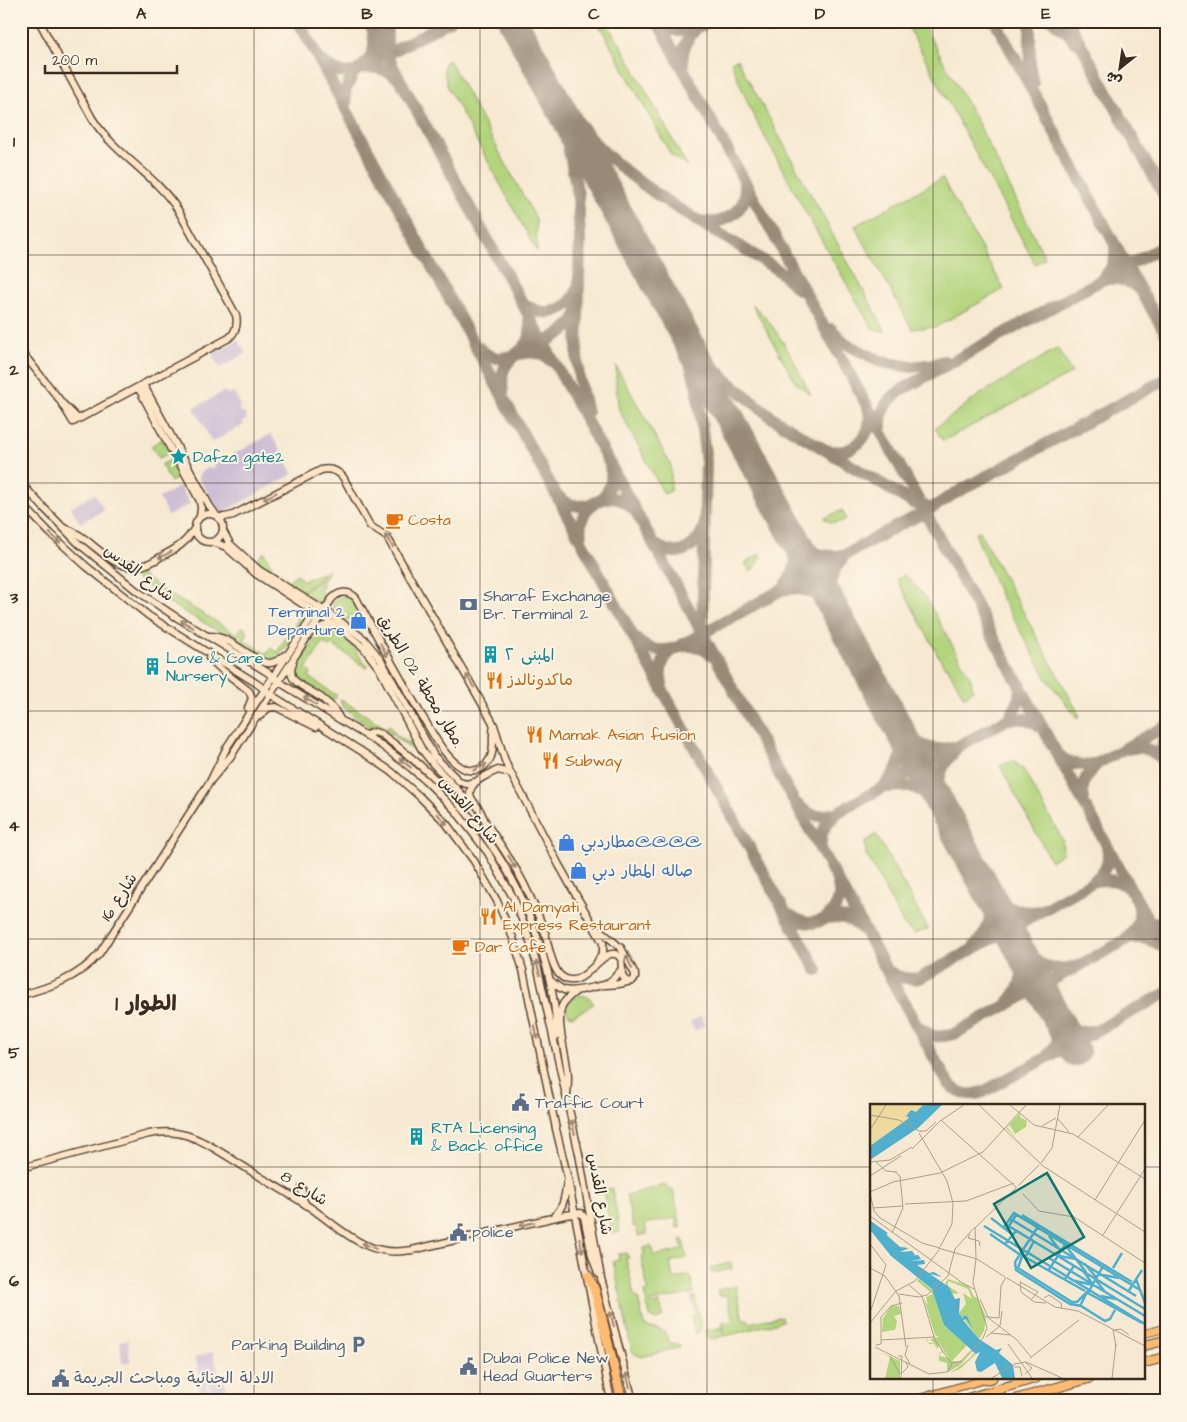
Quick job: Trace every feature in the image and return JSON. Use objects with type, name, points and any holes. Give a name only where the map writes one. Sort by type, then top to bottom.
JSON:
[{"type":"highway","points":[[588,1276],[594,1288],[606,1329],[622,1401]]},
{"type":"highway","points":[[1144,1346],[1166,1340]]},
{"type":"highway","points":[[1144,1363],[1165,1357]]},
{"type":"highway","points":[[959,1401],[1029,1380]]},
{"type":"highway","points":[[1010,1401],[1083,1380]]},
{"type":"main road","points":[[1144,1334],[1166,1328]]},
{"type":"main road","points":[[910,1401],[986,1380]]},
{"type":"street","points":[[21,351],[66,406],[75,421],[229,338],[236,330],[237,324],[237,318],[173,203],[156,183],[118,151],[100,130],[39,21]]},
{"type":"street","points":[[62,527],[77,534],[117,563],[135,567],[149,563],[180,546],[188,539],[194,529],[195,522],[200,516],[200,501],[180,458],[140,385]]},
{"type":"street","points":[[200,516],[207,514],[225,518],[233,515],[321,470],[331,469],[344,477],[370,526],[387,537],[494,724],[510,773],[604,946],[602,955],[596,964]]},
{"type":"street","points":[[186,470],[223,525],[223,531],[219,538],[212,542],[205,542],[200,539],[194,529]]},
{"type":"street","name":"شارع القدس","points":[[21,483],[62,527],[95,558],[137,592],[394,755],[426,781],[456,811],[488,853],[514,899],[528,935],[538,969],[579,1154],[601,1278],[633,1401]]},
{"type":"street","name":"شارع القدس","points":[[21,503],[63,546],[106,583],[150,616],[376,761],[406,784],[446,822],[462,842],[494,894],[513,938],[523,970],[568,1179],[612,1401]]},
{"type":"street","name":"مطار محطة 02 الطريق.","points":[[223,531],[230,544],[259,570],[320,612],[358,634],[377,655],[436,759],[460,782],[466,784],[475,782]]},
{"type":"street","name":"مطار محطة 02 الطريق.","points":[[212,542],[226,547],[256,574],[303,605],[320,612],[357,641],[372,658],[422,750],[485,821]]},
{"type":"street","name":"مطار محطة 02 الطريق.","points":[[293,653],[307,624],[333,597],[343,592],[351,594],[356,598],[402,683],[433,734],[448,755],[459,766],[469,771],[475,771],[488,762],[492,752],[494,724]]},
{"type":"street","points":[[303,605],[307,614],[307,624]]},
{"type":"street","name":"مطار محطة 02 الطريق.","points":[[276,679],[293,653],[309,634],[320,612]]},
{"type":"street","points":[[309,634],[324,626],[337,626]]},
{"type":"street","points":[[208,636],[225,639],[265,662],[271,663],[293,653]]},
{"type":"street","points":[[202,650],[222,670],[246,687],[250,693],[251,703],[241,725]]},
{"type":"street","points":[[293,653],[291,668],[293,679],[329,704],[341,720]]},
{"type":"street","name":"شارع 16","points":[[211,780],[224,752],[241,725],[264,690],[276,679]]},
{"type":"street","name":"شارع 16","points":[[21,995],[47,988],[72,977],[99,954],[211,780],[227,761],[248,730],[270,694],[276,679]]},
{"type":"street","points":[[248,730],[266,709],[273,707],[279,708],[309,724],[327,730]]},
{"type":"street","points":[[366,736],[379,732],[423,767],[468,813],[490,843],[516,886],[536,932],[551,981],[556,1009],[556,1049]]},
{"type":"street","points":[[423,767],[426,781]]},
{"type":"street","points":[[510,773],[498,770],[475,782],[470,789],[470,796],[507,853],[528,892],[545,933],[558,973],[567,980],[577,979],[607,955],[614,954],[621,958],[622,977],[627,982]]},
{"type":"street","points":[[456,811],[468,813]]},
{"type":"street","points":[[551,981],[562,989],[578,990],[605,985],[613,986],[632,981],[635,976],[624,951],[594,926]]},
{"type":"street","points":[[605,985],[616,977],[622,969]]},
{"type":"street","points":[[566,1098],[568,1068],[562,1038],[560,1014],[565,1001],[578,990]]},
{"type":"street","name":"شارع 8","points":[[21,1168],[141,1136],[169,1132],[182,1134],[203,1142],[307,1206],[356,1240],[369,1247],[394,1253],[461,1236],[575,1213]]},
{"type":"street","points":[[551,1218],[560,1210],[563,1204],[568,1179]]},
{"type":"street","points":[[302,1188],[302,1197],[307,1206]]},
{"type":"street","points":[[575,1213],[581,1213],[584,1217],[594,1264],[601,1278]]},
{"type":"shaded area","points":[[238,340],[246,353],[220,368],[212,355]]},
{"type":"shaded area","points":[[225,391],[226,393],[234,393],[241,405],[238,407],[247,417],[242,422],[244,425],[212,442],[194,408]]},
{"type":"shaded area","points":[[271,434],[293,474],[229,509],[224,511],[218,509],[199,479],[200,473],[208,468],[211,469],[216,464]]},
{"type":"shaded area","points":[[180,486],[190,504],[168,516],[159,498]]},
{"type":"shaded area","points":[[95,494],[104,510],[80,523],[71,507]]},
{"type":"shaded area","points":[[701,1016],[706,1025],[695,1031],[690,1022]]},
{"type":"shaded area","points":[[128,1340],[130,1362],[122,1363],[120,1341]]},
{"type":"shaded area","points":[[213,1352],[218,1371],[200,1377],[195,1357]]},
{"type":"shaded area","points":[[223,1376],[230,1401],[214,1401],[207,1380]]},
{"type":"shaded area","points":[[206,1380],[209,1395],[201,1397],[198,1383]]},
{"type":"green space","points":[[597,21],[604,21],[621,45],[687,166],[671,155]]},
{"type":"green space","points":[[905,21],[921,21],[977,121],[1045,258],[1035,264]]},
{"type":"green space","points":[[737,59],[885,332],[872,328],[811,222],[752,113],[731,62]]},
{"type":"green space","points":[[449,60],[536,219],[537,252],[448,88],[444,73],[444,63]]},
{"type":"green space","points":[[942,178],[1004,289],[936,327],[912,329],[855,226]]},
{"type":"green space","points":[[752,304],[771,324],[792,358],[811,395],[795,382]]},
{"type":"green space","points":[[1058,348],[1072,373],[943,441],[935,428],[982,393]]},
{"type":"green space","points":[[616,366],[671,465],[671,491],[664,494],[619,410]]},
{"type":"green space","points":[[162,439],[172,452],[159,458],[151,446]]},
{"type":"green space","points":[[172,459],[175,464],[177,463],[183,475],[171,482],[161,465]]},
{"type":"green space","points":[[842,510],[846,519],[843,521],[832,522],[824,518]]},
{"type":"green space","points":[[979,531],[1080,716],[1077,718],[1047,679],[1000,595],[975,533]]},
{"type":"green space","points":[[264,552],[272,569],[286,578],[284,580],[259,565],[258,558]]},
{"type":"green space","points":[[760,554],[758,564],[750,571],[745,563]]},
{"type":"green space","points":[[121,567],[136,570],[162,590],[237,634],[242,627],[246,629],[245,631],[248,633],[244,640],[267,654],[271,648],[277,652],[298,619],[294,616],[299,606],[305,613],[305,621],[280,655],[273,659],[268,658],[167,602]]},
{"type":"green space","points":[[327,570],[328,574],[321,582],[323,586],[319,588],[327,601],[323,605],[301,592],[318,582]]},
{"type":"green space","points":[[322,573],[317,581],[299,592],[286,583],[297,574],[303,581]]},
{"type":"green space","points":[[905,575],[926,598],[971,679],[973,690],[964,697],[947,666],[944,666],[897,579]]},
{"type":"green space","points":[[346,596],[353,600],[361,613],[347,620],[335,613],[333,607],[337,599]]},
{"type":"green space","points":[[330,628],[346,639],[368,667],[331,644],[329,647],[323,643],[306,669],[311,673],[309,677],[337,696],[333,701],[300,679],[296,672],[297,666],[320,632],[323,629]]},
{"type":"green space","points":[[341,699],[387,729],[389,725],[396,735],[417,749],[422,755],[420,756],[382,727],[368,726],[343,707]]},
{"type":"green space","points":[[1013,761],[1023,769],[1062,839],[1063,853],[1051,861],[1000,766]]},
{"type":"green space","points":[[876,834],[928,929],[915,934],[904,925],[866,854],[865,842]]},
{"type":"green space","points":[[582,995],[589,997],[594,1004],[573,1016],[569,1015],[566,1010],[569,1002]]},
{"type":"green space","points":[[667,1186],[673,1190],[681,1227],[677,1228],[675,1218],[645,1224],[647,1234],[638,1236],[636,1226],[633,1227],[626,1195]]},
{"type":"green space","points":[[612,1188],[620,1232],[612,1234],[603,1190]]},
{"type":"green space","points":[[683,1239],[687,1258],[670,1262],[673,1279],[690,1275],[694,1293],[651,1302],[652,1305],[660,1303],[663,1316],[655,1320],[650,1316],[644,1292],[648,1291],[641,1256],[644,1254],[643,1248],[651,1246],[654,1256],[682,1249],[680,1240]]},
{"type":"green space","points":[[626,1253],[629,1258],[626,1258],[634,1295],[638,1298],[644,1325],[649,1328],[662,1330],[670,1343],[681,1347],[641,1357],[632,1352],[613,1261],[619,1260],[618,1254]]},
{"type":"green space","points":[[731,1263],[732,1269],[712,1273],[711,1268]]},
{"type":"green space","points":[[736,1286],[743,1320],[748,1319],[749,1323],[782,1316],[783,1321],[726,1336],[722,1322],[733,1321],[727,1295],[720,1296],[717,1290]]},
{"type":"green space","points":[[695,1296],[701,1327],[700,1331],[695,1334],[691,1316],[696,1315],[692,1297]]},
{"type":"green space","points":[[722,1327],[724,1336],[709,1340],[706,1331]]},
{"type":"taxiway","points":[[298,21],[817,970]]},
{"type":"taxiway","points":[[368,21],[948,1083],[964,1094],[983,1092],[1166,993]]},
{"type":"taxiway","points":[[387,21],[387,54]]},
{"type":"taxiway","points":[[322,61],[337,71],[344,73],[354,72],[449,21]]},
{"type":"taxiway","points":[[509,21],[517,29],[516,21]]},
{"type":"taxiway","points":[[657,21],[1134,895],[1166,950]]},
{"type":"taxiway","points":[[658,22],[672,29],[684,31],[711,21]]},
{"type":"taxiway","points":[[995,21],[1127,267],[1166,334]]},
{"type":"taxiway","points":[[1030,21],[1030,68],[1033,83]]},
{"type":"taxiway","points":[[1053,21],[1069,34],[1074,41]]},
{"type":"taxiway","points":[[1068,21],[1166,199]]},
{"type":"taxiway","points":[[683,66],[684,47],[695,30]]},
{"type":"taxiway","points":[[373,33],[373,52],[361,68],[372,67],[381,69],[390,72],[398,78]]},
{"type":"taxiway","points":[[346,104],[345,91],[354,72]]},
{"type":"taxiway","points":[[544,78],[568,145],[578,195],[580,241],[577,355],[579,378],[587,413]]},
{"type":"taxiway","points":[[552,88],[597,145],[636,180],[773,267],[799,290]]},
{"type":"taxiway","points":[[701,221],[715,222],[735,213],[743,201],[745,194],[744,182]]},
{"type":"taxiway","points":[[1115,247],[1115,257],[1112,265],[1108,273],[1101,280],[1121,280],[1139,289]]},
{"type":"taxiway","points":[[881,430],[885,406],[892,397],[903,389],[1158,249]]},
{"type":"taxiway","points":[[522,302],[538,311],[554,311],[568,303],[574,297],[578,288]]},
{"type":"taxiway","points":[[536,346],[555,337],[566,329],[578,312]]},
{"type":"taxiway","points":[[503,393],[502,378],[504,369],[523,348],[530,337],[529,318]]},
{"type":"taxiway","points":[[681,329],[725,379],[774,419],[913,503],[925,506]]},
{"type":"taxiway","points":[[831,329],[846,344],[882,362],[911,367],[944,361]]},
{"type":"taxiway","points":[[682,334],[697,387],[706,462],[702,631]]},
{"type":"taxiway","points":[[478,347],[493,357],[500,358],[536,353],[543,355],[554,363]]},
{"type":"taxiway","points":[[636,639],[654,650],[676,648],[1166,379]]},
{"type":"taxiway","points":[[827,450],[844,451],[859,443],[868,429],[869,411]]},
{"type":"taxiway","points":[[558,496],[567,503],[577,506],[596,502],[609,488],[611,478],[610,467]]},
{"type":"taxiway","points":[[581,536],[581,525],[584,515],[598,501],[607,498],[616,499],[626,502],[634,510]]},
{"type":"taxiway","points":[[654,544],[667,550],[680,552],[690,547],[698,539],[703,529]]},
{"type":"taxiway","points":[[785,586],[796,563],[794,538],[805,547],[821,555],[842,555]]},
{"type":"taxiway","points":[[786,589],[801,589],[813,593],[834,610],[830,584],[834,571],[842,560]]},
{"type":"taxiway","points":[[662,684],[661,672],[663,662],[668,654],[675,649],[693,646],[703,649],[713,656]]},
{"type":"taxiway","points":[[821,849],[822,832],[838,812],[1008,719],[1018,703],[1021,685]]},
{"type":"taxiway","points":[[1008,719],[1027,719],[1043,728]]},
{"type":"taxiway","points":[[1059,755],[1063,759],[1077,765],[1098,763],[1166,726]]},
{"type":"taxiway","points":[[886,784],[896,770],[901,758],[898,728],[916,742],[929,748],[944,749],[952,747]]},
{"type":"taxiway","points":[[1165,763],[1162,748],[1166,733]]},
{"type":"taxiway","points":[[1128,749],[1147,749],[1163,761]]},
{"type":"taxiway","points":[[889,787],[904,786],[922,791],[939,804],[940,775],[949,757],[955,751]]},
{"type":"taxiway","points":[[1084,799],[1083,788],[1085,779],[1098,763]]},
{"type":"taxiway","points":[[798,805],[816,816],[838,812]]},
{"type":"taxiway","points":[[1094,881],[1108,862],[1107,847]]},
{"type":"taxiway","points":[[887,970],[903,978],[920,978],[1094,881],[1118,882],[1131,891]]},
{"type":"taxiway","points":[[786,913],[804,922],[810,923],[822,920],[832,913],[838,902],[838,884]]},
{"type":"taxiway","points":[[974,947],[988,926],[990,913],[985,889],[1010,908],[1024,912],[1040,911]]},
{"type":"taxiway","points":[[1138,903],[1138,923],[1126,939],[1147,939],[1165,948]]},
{"type":"taxiway","points":[[826,918],[837,917],[846,919],[862,929]]},
{"type":"taxiway","points":[[919,1027],[935,1036],[954,1034],[1166,918]]},
{"type":"taxiway","points":[[1018,949],[1044,965],[1057,968],[1072,967]]},
{"type":"taxiway","points":[[1008,1003],[1022,977],[1022,965],[1018,949]]},
{"type":"taxiway","points":[[1056,1018],[1074,1029],[1094,1031]]},
{"type":"taxiway","points":[[1048,1055],[1057,1044],[1059,1029],[1056,1018]]},
{"type":"runway","points":[[513,21],[1075,1051]]},
{"type":"place","name":"Dafza gate2","points":[[179,457]]},
{"type":"place","name":"Costa","points":[[394,520]]},
{"type":"place","name":"Sharaf Exchange Br. Terminal 2","points":[[469,605]]},
{"type":"place","name":"Terminal 2 Departure","points":[[359,621]]},
{"type":"place","name":"المبنى ٢","points":[[491,655]]},
{"type":"place","name":"Love & Care Nursery","points":[[152,667]]},
{"type":"place","name":"ماكدونالدز","points":[[494,680]]},
{"type":"place","name":"Mamak Asian fusion","points":[[535,735]]},
{"type":"place","name":"Subway","points":[[551,761]]},
{"type":"place","name":"مطاردبي@@@@","points":[[567,842]]},
{"type":"place","name":"صاله المطار دبي","points":[[578,871]]},
{"type":"place","name":"Al Damyati Express Restaurant","points":[[489,916]]},
{"type":"place","name":"Dar Cafe","points":[[461,947]]},
{"type":"place","name":"Traffic Court","points":[[521,1103]]},
{"type":"place","name":"RTA Licensing & Back office","points":[[417,1137]]},
{"type":"place","name":"police","points":[[458,1232]]},
{"type":"place","name":"Parking Building","points":[[359,1345]]},
{"type":"place","name":"Dubai Police New Head Quarters","points":[[469,1367]]},
{"type":"place","name":"الادلة الجنائية ومباحث الجريمة","points":[[60,1378]]},
{"type":"district","name":"الطوار 1","points":[[146,1003]]}]
